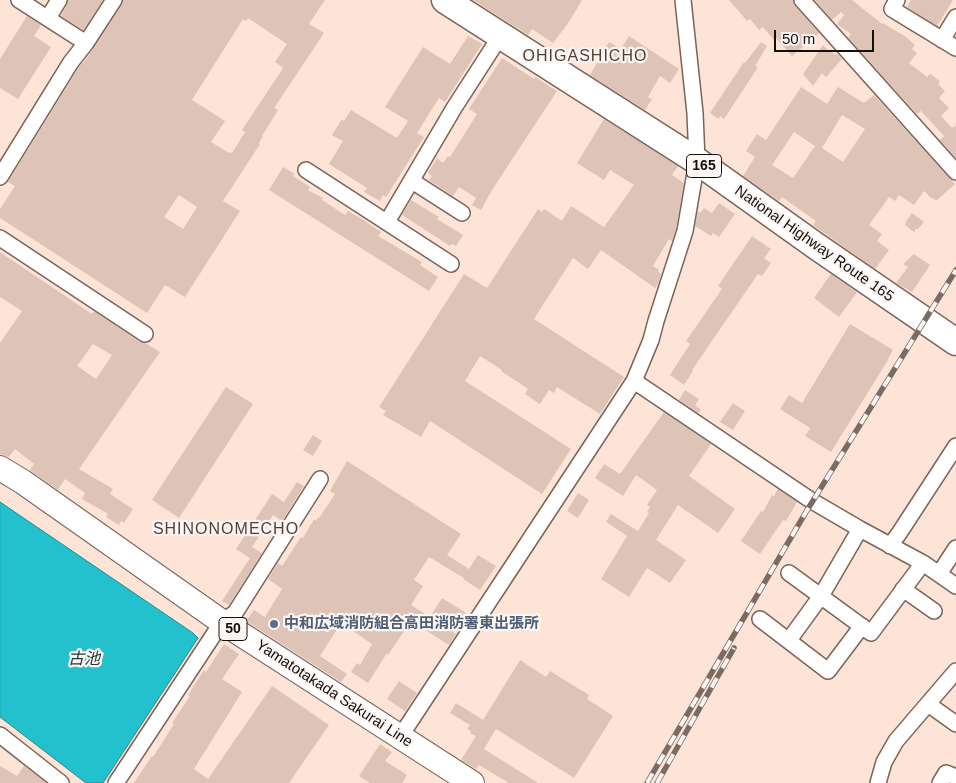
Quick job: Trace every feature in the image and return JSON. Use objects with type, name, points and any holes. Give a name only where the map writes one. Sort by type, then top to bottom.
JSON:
[{"type":"highway","name":"National Highway Route 165","points":[[445,0],[698,161],[816,246],[956,342]]},
{"type":"main road","name":"Yamatotakada Sakurai Line","points":[[0,468],[23,482],[222,622],[400,736],[460,780]]},
{"type":"street","points":[[19,0],[86,43]]},
{"type":"street","points":[[48,18],[58,0]]},
{"type":"street","points":[[0,177],[71,62],[114,0]]},
{"type":"street","points":[[400,736],[634,382],[651,340],[685,232],[698,161],[683,0]]},
{"type":"street","points":[[802,0],[956,172]]},
{"type":"street","points":[[897,0],[892,9],[956,48]]},
{"type":"street","points":[[942,40],[956,17]]},
{"type":"street","points":[[387,222],[454,108],[500,35]]},
{"type":"street","points":[[306,170],[452,264]]},
{"type":"street","points":[[412,181],[462,213]]},
{"type":"street","points":[[0,238],[145,334]]},
{"type":"street","points":[[634,382],[812,501],[922,563],[956,586]]},
{"type":"street","points":[[890,546],[950,466],[956,446]]},
{"type":"street","points":[[116,783],[222,622],[235,613],[320,479]]},
{"type":"street","points":[[789,640],[821,596],[860,529]]},
{"type":"street","points":[[939,574],[956,548]]},
{"type":"street","points":[[790,573],[871,633],[922,563]]},
{"type":"street","points":[[903,589],[934,610]]},
{"type":"street","points":[[760,619],[828,671],[862,626]]},
{"type":"street","points":[[882,781],[884,762],[896,741],[956,671]]},
{"type":"street","points":[[928,704],[956,724]]},
{"type":"street","points":[[0,735],[62,783]]},
{"type":"street","points":[[940,783],[946,773],[956,777]]},
{"type":"water","name":"古池","points":[[0,502],[198,638],[103,783],[86,783],[0,717]]},
{"type":"building","points":[[68,0],[103,0],[83,30],[61,16]]},
{"type":"building","points":[[123,0],[325,0],[309,24],[324,33],[274,108],[278,110],[262,136],[260,144],[223,201],[240,211],[185,297],[165,285],[147,313],[0,218],[0,209],[15,186],[8,182],[79,67],[122,5]],"holes":[[[248,18],[287,44],[275,62],[283,68],[242,130],[245,132],[232,153],[229,153],[211,142],[225,121],[192,100],[243,19],[246,21]],[[179,195],[197,207],[183,229],[164,217]]]},
{"type":"building","points":[[473,0],[582,0],[569,22],[553,43],[532,29],[528,35]]},
{"type":"building","points":[[729,0],[793,0],[795,6],[819,33],[792,56],[763,27],[759,30],[750,19],[747,21]]},
{"type":"building","points":[[815,0],[852,0],[882,24],[906,37],[915,45],[912,49],[917,53],[909,63],[927,77],[930,74],[940,81],[938,84],[945,91],[939,98],[949,108],[941,116],[952,128],[956,125],[956,158],[940,140],[944,136],[921,111],[917,114],[848,38],[851,34],[837,24],[844,15],[841,12],[832,20]]},
{"type":"building","points":[[911,0],[953,0],[937,26],[907,7]]},
{"type":"building","points":[[27,16],[41,25],[34,36],[51,47],[18,99],[0,88],[0,59]]},
{"type":"building","points":[[468,36],[482,44],[445,102],[439,98],[417,133],[424,137],[386,197],[383,195],[380,201],[364,192],[367,188],[329,164],[343,141],[332,135],[342,119],[344,121],[351,110],[397,138],[408,121],[385,107],[423,47],[450,64]]},
{"type":"building","points":[[629,36],[679,69],[670,83],[660,76],[648,97],[652,99],[645,110],[590,75],[609,42],[621,49]]},
{"type":"building","points":[[761,42],[767,46],[755,66],[758,67],[724,119],[720,116],[719,119],[710,113],[744,62]]},
{"type":"building","points":[[823,45],[842,59],[826,77],[822,73],[813,86],[803,74]]},
{"type":"building","points":[[502,58],[534,79],[535,77],[557,91],[481,210],[472,205],[476,198],[459,187],[453,196],[429,180],[432,176],[428,173],[437,158],[443,163],[448,156],[450,157],[477,114],[469,109]]},
{"type":"building","points":[[801,87],[827,104],[838,87],[864,103],[874,95],[955,184],[936,201],[924,191],[914,205],[899,195],[895,201],[889,197],[869,225],[882,234],[877,241],[889,250],[875,269],[813,225],[816,221],[782,197],[779,201],[743,176],[755,157],[746,151],[757,134],[766,140]],"holes":[[[842,115],[865,129],[843,162],[822,148]],[[794,132],[815,146],[793,178],[772,165]]]},
{"type":"building","points":[[604,119],[678,166],[672,175],[684,183],[672,241],[669,239],[653,266],[661,274],[658,284],[655,288],[601,250],[588,269],[573,258],[534,319],[624,377],[600,414],[557,387],[554,393],[549,390],[540,404],[525,394],[528,389],[480,356],[465,381],[571,449],[542,494],[430,421],[421,437],[383,415],[386,411],[379,407],[464,274],[487,288],[538,209],[542,212],[544,209],[562,221],[571,206],[604,227],[634,185],[610,170],[604,180],[577,163]]},
{"type":"building","points":[[283,167],[295,174],[293,176],[310,187],[308,190],[323,198],[322,200],[345,215],[348,211],[362,219],[381,232],[378,236],[422,262],[420,265],[438,277],[429,291],[269,190]]},
{"type":"building","points":[[411,200],[439,217],[437,219],[463,235],[456,246],[452,244],[450,246],[402,215]]},
{"type":"building","points":[[719,203],[735,214],[719,237],[713,233],[711,236],[695,226],[698,211],[700,213],[704,208],[712,213]]},
{"type":"building","points":[[912,213],[924,222],[914,232],[905,225]]},
{"type":"building","points":[[752,236],[771,249],[764,258],[771,263],[762,276],[758,274],[692,370],[684,385],[670,375],[690,344],[686,341],[722,289],[718,286]]},
{"type":"building","points":[[0,252],[92,314],[94,311],[140,342],[160,352],[79,469],[113,489],[110,494],[133,509],[124,523],[121,521],[119,525],[106,517],[108,514],[82,499],[85,493],[65,479],[58,490],[30,470],[34,464],[15,449],[9,457],[0,454],[0,343],[22,311],[0,297]],"holes":[[[93,344],[112,355],[96,379],[77,366]]]},
{"type":"building","points":[[914,254],[930,265],[912,292],[896,283],[908,267],[903,264]]},
{"type":"building","points":[[831,274],[857,292],[839,317],[814,298]]},
{"type":"building","points":[[850,324],[893,350],[831,452],[805,436],[810,428],[780,409],[789,395],[802,403]]},
{"type":"building","points":[[226,387],[253,404],[179,518],[152,500]]},
{"type":"building","points":[[685,390],[699,399],[695,405],[701,410],[698,413],[679,400]]},
{"type":"building","points":[[733,403],[745,411],[733,430],[720,422]]},
{"type":"building","points":[[664,412],[711,444],[689,476],[735,509],[718,533],[678,505],[656,540],[686,560],[670,583],[647,568],[629,597],[601,579],[627,536],[606,522],[611,514],[638,531],[649,513],[647,512],[650,507],[647,505],[657,490],[636,475],[623,496],[595,478],[604,464],[620,474]]},
{"type":"building","points":[[313,435],[322,441],[313,456],[303,450]]},
{"type":"building","points":[[347,461],[461,534],[447,555],[469,569],[478,555],[496,566],[480,590],[429,557],[414,580],[423,586],[411,605],[430,617],[442,598],[466,613],[453,632],[456,634],[449,645],[411,621],[368,683],[351,672],[357,663],[360,665],[372,644],[341,623],[320,656],[347,674],[341,682],[246,621],[254,610],[265,617],[282,589],[268,579],[278,563],[282,566],[301,537],[303,538],[314,519],[316,521],[319,518],[335,494],[330,491]]},
{"type":"building","points":[[297,482],[304,486],[282,521],[273,515],[252,547],[262,553],[229,605],[222,601],[250,558],[236,549],[272,494],[284,502]]},
{"type":"building","points":[[778,489],[797,502],[786,521],[783,520],[760,554],[741,541]]},
{"type":"building","points":[[578,493],[589,500],[578,518],[567,511]]},
{"type":"building","points":[[224,644],[239,654],[222,679],[242,692],[194,769],[208,779],[272,686],[329,725],[289,783],[134,783],[174,724],[172,723],[204,670],[206,672]]},
{"type":"building","points":[[520,660],[546,677],[550,671],[589,695],[587,699],[613,716],[574,778],[496,729],[484,749],[538,783],[509,783],[479,765],[476,769],[461,760],[476,736],[467,729],[470,725],[450,713],[456,703],[483,720]]},
{"type":"building","points":[[399,681],[417,693],[405,711],[387,699]]},
{"type":"building","points":[[380,744],[392,752],[385,761],[407,775],[402,783],[370,783],[359,776]]},
{"type":"building","points":[[0,766],[17,776],[24,766],[46,783],[0,783]]},
{"type":"railway","points":[[647,783],[806,512],[956,270]]},
{"type":"railway","points":[[657,783],[734,648]]},
{"type":"place","name":"中和広域消防組合高田消防署東出張所","points":[[274,624]]},
{"type":"district","name":"OHIGASHICHO","points":[[585,57]]},
{"type":"district","name":"SHINONOMECHO","points":[[226,530]]}]
